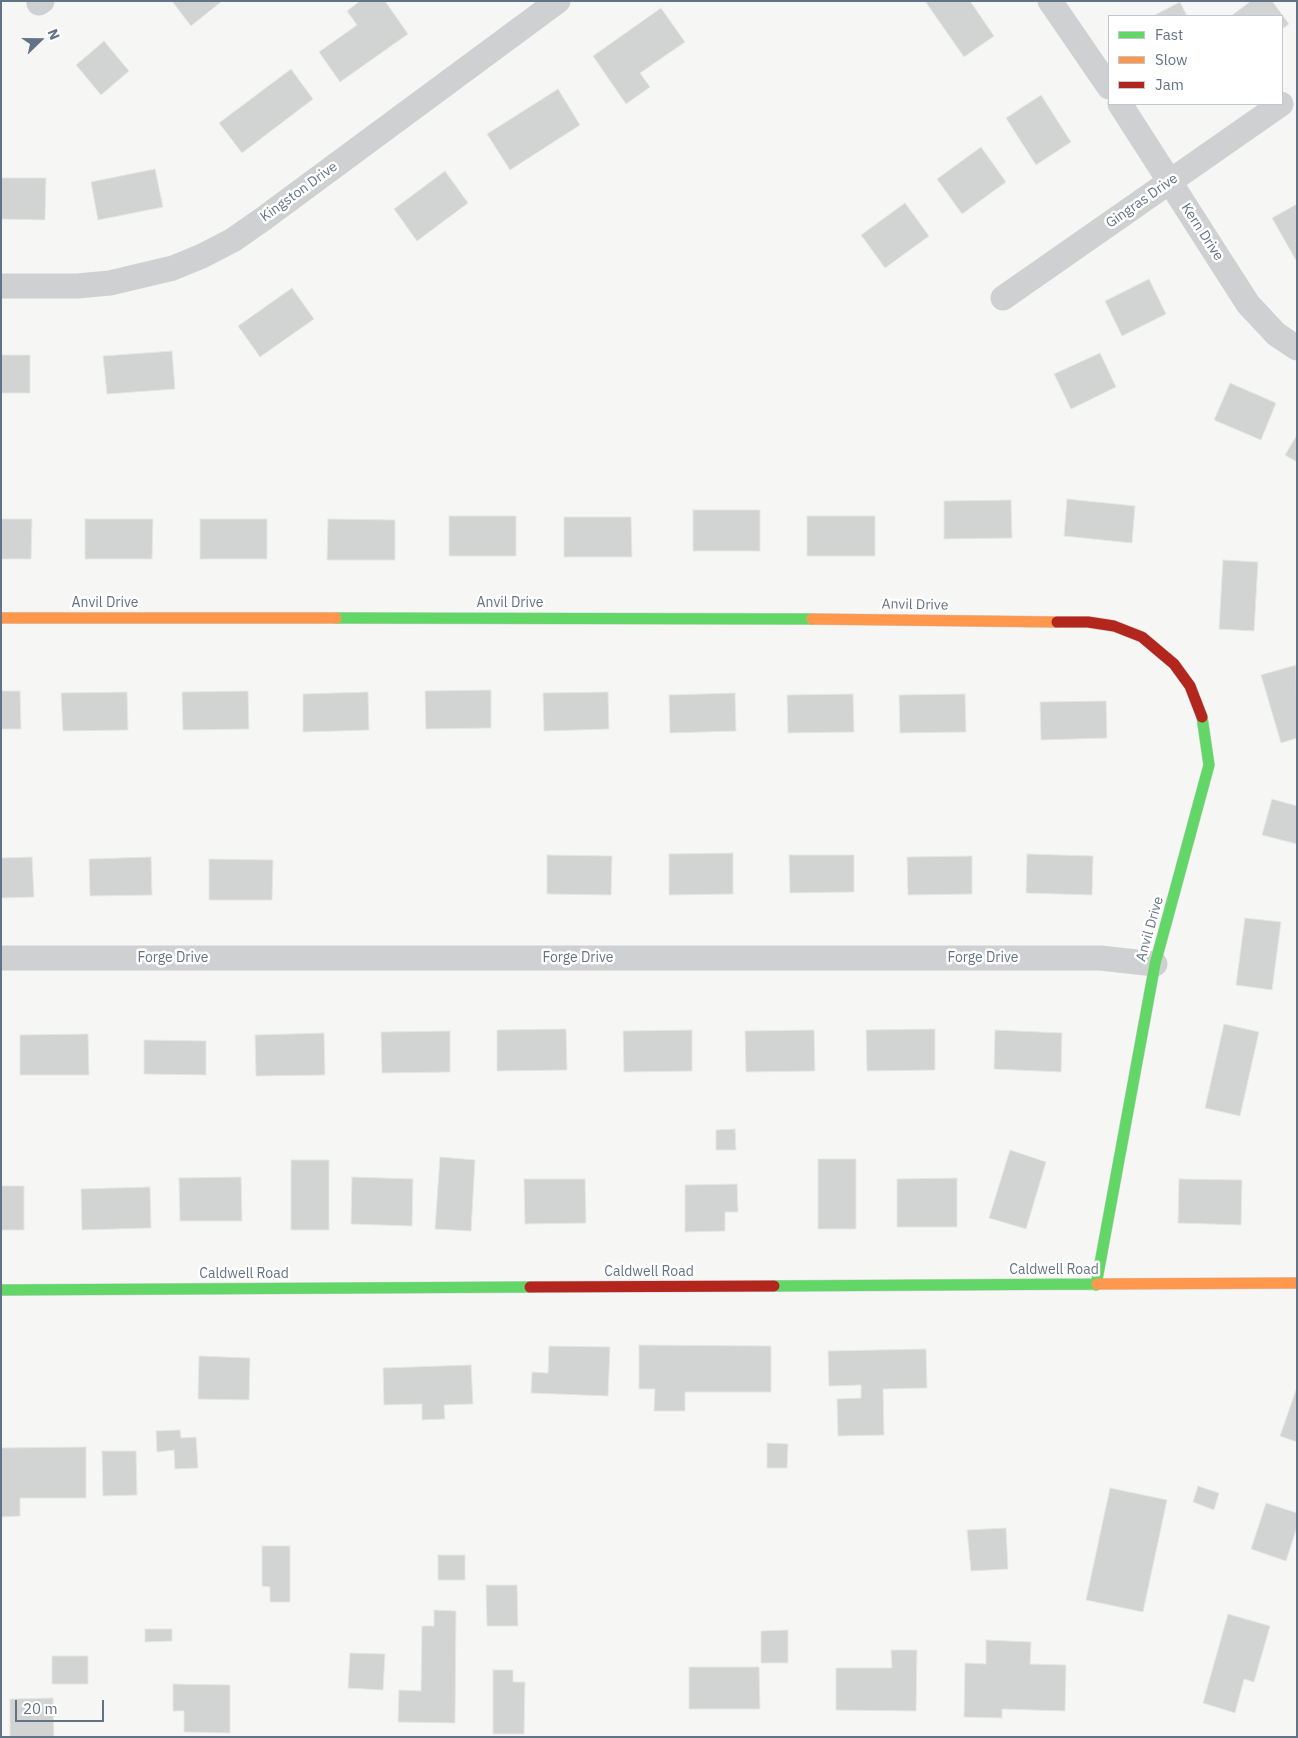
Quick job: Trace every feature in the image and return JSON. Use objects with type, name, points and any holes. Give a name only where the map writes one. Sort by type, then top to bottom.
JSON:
[{"type":"street","name":"Kingston Drive","points":[[1,286],[78,286],[110,283],[173,268],[202,256],[233,240],[263,219],[558,1]]},
{"type":"street","points":[[1050,1],[1108,86]]},
{"type":"street","name":"Gingras Drive","points":[[1283,103],[1297,93]]},
{"type":"street","name":"Kern Drive","points":[[1121,105],[1248,304],[1276,334],[1297,348]]},
{"type":"street","name":"Gingras Drive","points":[[1003,298],[1281,105]]},
{"type":"street","name":"Anvil Drive","points":[[1,618],[730,618],[1088,622],[1114,626],[1142,637],[1174,664],[1195,696],[1207,735],[1208,764],[1206,780],[1155,964],[1096,1284]]},
{"type":"street","name":"Forge Drive","points":[[1,958],[1100,958],[1155,964]]},
{"type":"street","name":"Caldwell Road","points":[[1,1290],[1297,1283]]},
{"type":"building","points":[[172,1],[222,1],[191,26]]},
{"type":"building","points":[[360,1],[385,1],[408,34],[340,82],[319,52],[357,25],[347,11]]},
{"type":"building","points":[[925,1],[970,1],[994,36],[964,57]]},
{"type":"building","points":[[1251,1],[1272,1],[1282,15],[1232,15]]},
{"type":"building","points":[[1180,2],[1186,15],[1155,15]]},
{"type":"building","points":[[661,8],[685,42],[640,73],[650,87],[626,104],[593,56]]},
{"type":"building","points":[[1283,16],[1289,24],[1283,28]]},
{"type":"building","points":[[104,41],[129,71],[101,95],[76,65]]},
{"type":"building","points":[[291,69],[313,99],[242,153],[219,123]]},
{"type":"building","points":[[558,89],[580,125],[510,170],[487,134]]},
{"type":"building","points":[[1041,95],[1071,142],[1036,165],[1006,118]]},
{"type":"building","points":[[981,147],[1006,182],[962,214],[937,179]]},
{"type":"building","points":[[155,169],[163,207],[98,220],[91,182]]},
{"type":"building","points":[[445,171],[468,203],[417,241],[394,209]]},
{"type":"building","points":[[1,178],[46,178],[45,220],[1,219]]},
{"type":"building","points":[[905,203],[929,236],[885,268],[861,235]]},
{"type":"building","points":[[1297,204],[1297,262],[1272,218]]},
{"type":"building","points":[[1149,279],[1166,314],[1122,336],[1105,301]]},
{"type":"building","points":[[292,288],[314,319],[260,357],[238,326]]},
{"type":"building","points":[[172,351],[175,389],[107,394],[103,356]]},
{"type":"building","points":[[1100,353],[1116,387],[1071,409],[1054,374]]},
{"type":"building","points":[[1,355],[30,355],[30,393],[1,393]]},
{"type":"building","points":[[1230,383],[1276,403],[1261,440],[1214,420]]},
{"type":"building","points":[[1297,435],[1297,462],[1285,455]]},
{"type":"building","points":[[1067,499],[1135,506],[1132,543],[1064,536]]},
{"type":"building","points":[[1011,500],[1012,538],[944,539],[944,501]]},
{"type":"building","points":[[693,510],[760,510],[760,551],[693,551]]},
{"type":"building","points":[[449,516],[516,516],[516,556],[449,556]]},
{"type":"building","points":[[807,516],[875,516],[875,556],[807,556]]},
{"type":"building","points":[[564,517],[631,517],[632,557],[564,557]]},
{"type":"building","points":[[1,519],[32,519],[31,559],[1,559]]},
{"type":"building","points":[[85,519],[153,519],[152,559],[85,559]]},
{"type":"building","points":[[200,519],[267,519],[267,559],[200,559]]},
{"type":"building","points":[[328,519],[395,520],[395,560],[327,560]]},
{"type":"building","points":[[1223,560],[1258,562],[1254,631],[1219,629]]},
{"type":"building","points":[[1296,665],[1297,738],[1281,743],[1261,675]]},
{"type":"building","points":[[491,690],[491,728],[426,729],[425,691]]},
{"type":"building","points":[[1,691],[20,691],[21,729],[1,729]]},
{"type":"building","points":[[248,691],[249,729],[183,730],[182,692]]},
{"type":"building","points":[[127,692],[128,730],[63,731],[61,693]]},
{"type":"building","points":[[368,692],[369,730],[303,732],[303,694]]},
{"type":"building","points":[[608,692],[609,729],[544,731],[543,693]]},
{"type":"building","points":[[735,693],[736,731],[670,733],[669,695]]},
{"type":"building","points":[[853,694],[854,732],[788,733],[787,695]]},
{"type":"building","points":[[965,694],[966,732],[900,733],[899,695]]},
{"type":"building","points":[[1106,701],[1107,738],[1041,740],[1040,702]]},
{"type":"building","points":[[1272,799],[1297,806],[1297,844],[1262,835]]},
{"type":"building","points":[[733,853],[733,894],[669,895],[669,854]]},
{"type":"building","points":[[1027,854],[1093,856],[1092,895],[1026,893]]},
{"type":"building","points":[[547,855],[612,856],[611,895],[547,894]]},
{"type":"building","points":[[789,855],[854,855],[854,892],[790,893]]},
{"type":"building","points":[[972,856],[972,894],[908,895],[907,857]]},
{"type":"building","points":[[32,857],[34,897],[1,898],[1,858]]},
{"type":"building","points":[[151,857],[152,895],[90,896],[89,859]]},
{"type":"building","points":[[209,859],[273,860],[272,900],[209,900]]},
{"type":"building","points":[[1245,918],[1281,922],[1272,990],[1236,985]]},
{"type":"building","points":[[1224,1024],[1259,1032],[1240,1116],[1205,1108]]},
{"type":"building","points":[[566,1029],[567,1070],[497,1071],[497,1030]]},
{"type":"building","points":[[935,1029],[935,1070],[867,1071],[866,1030]]},
{"type":"building","points":[[692,1030],[692,1071],[624,1072],[623,1031]]},
{"type":"building","points":[[814,1030],[815,1071],[746,1072],[745,1031]]},
{"type":"building","points":[[995,1030],[1062,1033],[1061,1072],[994,1069]]},
{"type":"building","points":[[450,1031],[450,1072],[382,1073],[381,1032]]},
{"type":"building","points":[[324,1033],[325,1075],[256,1076],[255,1035]]},
{"type":"building","points":[[88,1034],[89,1075],[20,1075],[20,1035]]},
{"type":"building","points":[[144,1040],[206,1041],[206,1075],[144,1074]]},
{"type":"building","points":[[735,1129],[736,1150],[716,1150],[716,1130]]},
{"type":"building","points":[[1010,1150],[1046,1162],[1026,1229],[989,1218]]},
{"type":"building","points":[[440,1157],[475,1160],[471,1231],[435,1229]]},
{"type":"building","points":[[818,1159],[856,1159],[856,1229],[818,1229]]},
{"type":"building","points":[[291,1160],[329,1160],[329,1230],[291,1230]]},
{"type":"building","points":[[241,1177],[242,1221],[180,1221],[179,1178]]},
{"type":"building","points":[[352,1177],[413,1179],[412,1226],[351,1224]]},
{"type":"building","points":[[957,1178],[957,1227],[897,1227],[897,1179]]},
{"type":"building","points":[[524,1179],[585,1179],[586,1223],[525,1224]]},
{"type":"building","points":[[1179,1179],[1242,1180],[1241,1225],[1178,1223]]},
{"type":"building","points":[[737,1184],[738,1212],[725,1212],[725,1231],[685,1232],[685,1185]]},
{"type":"building","points":[[1,1186],[24,1186],[24,1230],[1,1230]]},
{"type":"building","points":[[150,1187],[151,1228],[82,1230],[81,1189]]},
{"type":"building","points":[[639,1345],[771,1346],[771,1392],[685,1392],[685,1411],[654,1411],[655,1389],[639,1389]]},
{"type":"building","points":[[549,1346],[610,1347],[608,1396],[531,1393],[532,1372],[548,1373]]},
{"type":"building","points":[[926,1349],[927,1388],[883,1389],[884,1435],[838,1436],[837,1399],[861,1398],[861,1385],[829,1386],[828,1351]]},
{"type":"building","points":[[199,1356],[250,1358],[249,1400],[198,1399]]},
{"type":"building","points":[[471,1365],[473,1404],[444,1405],[445,1419],[422,1420],[422,1404],[384,1405],[383,1368]]},
{"type":"building","points":[[1297,1387],[1297,1442],[1280,1436]]},
{"type":"building","points":[[180,1430],[181,1438],[196,1437],[198,1468],[175,1469],[174,1450],[157,1452],[156,1431]]},
{"type":"building","points":[[767,1443],[788,1444],[787,1468],[767,1468]]},
{"type":"building","points":[[86,1447],[86,1498],[20,1498],[20,1516],[1,1517],[1,1448]]},
{"type":"building","points":[[102,1451],[136,1451],[137,1495],[103,1496]]},
{"type":"building","points":[[1198,1486],[1219,1493],[1214,1510],[1193,1502]]},
{"type":"building","points":[[1110,1488],[1167,1500],[1143,1612],[1086,1600]]},
{"type":"building","points":[[1266,1503],[1297,1513],[1297,1527],[1286,1561],[1251,1549]]},
{"type":"building","points":[[1006,1528],[1008,1569],[971,1571],[967,1530]]},
{"type":"building","points":[[262,1546],[290,1546],[290,1602],[270,1602],[270,1587],[262,1586]]},
{"type":"building","points":[[438,1555],[465,1555],[465,1580],[438,1580]]},
{"type":"building","points":[[486,1585],[517,1585],[518,1626],[487,1626]]},
{"type":"building","points":[[434,1610],[456,1611],[455,1723],[398,1722],[399,1690],[421,1691],[422,1626],[434,1626]]},
{"type":"building","points":[[1228,1614],[1270,1626],[1254,1682],[1244,1679],[1235,1713],[1203,1703]]},
{"type":"building","points":[[145,1629],[172,1629],[172,1641],[145,1642]]},
{"type":"building","points":[[788,1630],[788,1663],[761,1663],[761,1631]]},
{"type":"building","points":[[986,1640],[1031,1642],[1030,1664],[1066,1665],[1065,1711],[1002,1709],[1002,1718],[964,1717],[965,1663],[986,1664]]},
{"type":"building","points":[[891,1650],[917,1650],[916,1711],[836,1710],[836,1668],[892,1668]]},
{"type":"building","points":[[350,1653],[385,1654],[383,1690],[348,1688]]},
{"type":"building","points":[[52,1656],[88,1656],[88,1684],[52,1684]]},
{"type":"building","points":[[689,1667],[759,1667],[760,1709],[689,1709]]},
{"type":"building","points":[[493,1670],[513,1670],[513,1682],[525,1682],[524,1734],[493,1734]]},
{"type":"building","points":[[173,1684],[230,1685],[230,1733],[184,1732],[184,1711],[173,1711]]},
{"type":"building","points":[[53,1698],[54,1737],[10,1737],[10,1699]]},
{"type":"traffic: fast","points":[[336,618],[812,619]]},
{"type":"traffic: fast","points":[[1096,1285],[1155,964],[1209,765],[1202,717]]},
{"type":"traffic: fast","points":[[774,1286],[1097,1284]]},
{"type":"traffic: fast","points":[[1,1290],[530,1287]]},
{"type":"traffic: slow","points":[[1,618],[336,618]]},
{"type":"traffic: slow","points":[[812,619],[1057,622]]},
{"type":"traffic: slow","points":[[1097,1284],[1297,1283]]},
{"type":"traffic: jam","points":[[1057,622],[1088,622],[1114,626],[1142,637],[1174,664],[1190,686],[1202,717]]},
{"type":"traffic: jam","points":[[530,1287],[774,1286]]}]
